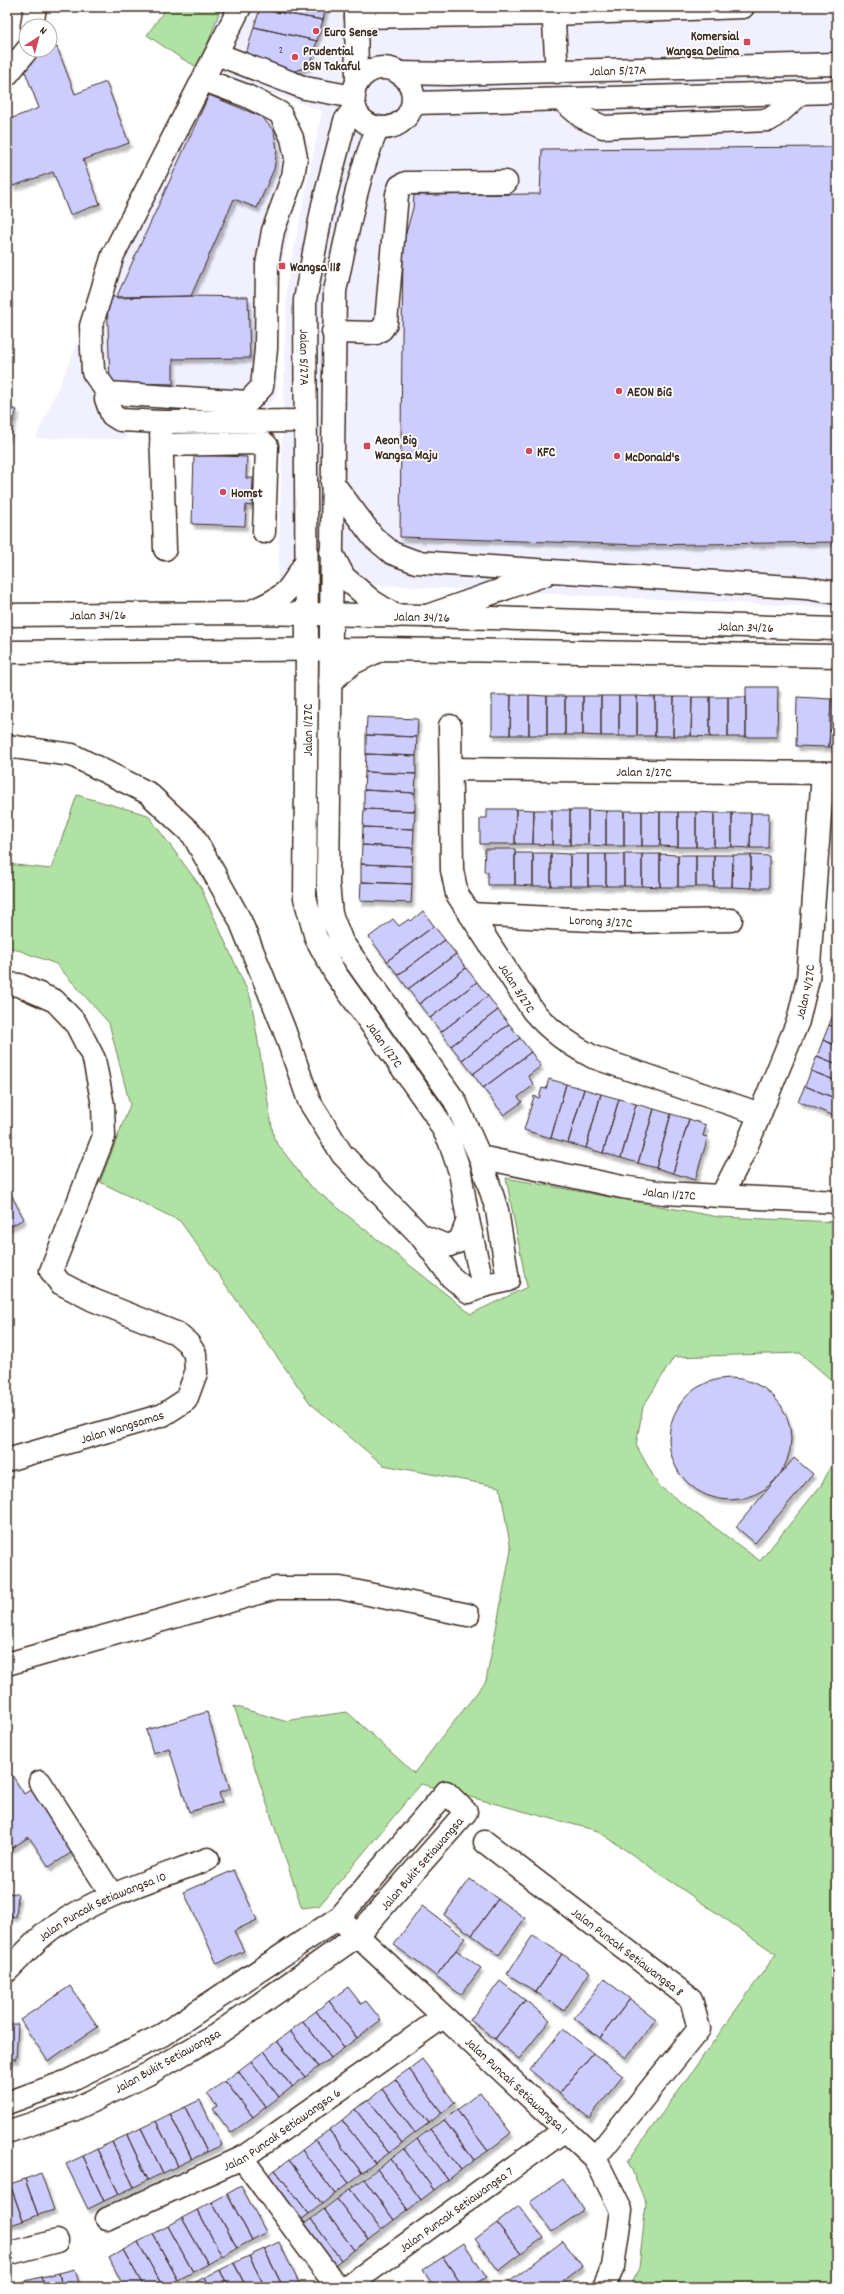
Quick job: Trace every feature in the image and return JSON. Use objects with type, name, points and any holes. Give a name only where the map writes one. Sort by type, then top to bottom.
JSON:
[{"type":"street","points":[[33,18],[35,7]]},
{"type":"street","points":[[108,393],[93,372],[91,326],[113,255],[204,80],[240,7]]},
{"type":"street","points":[[355,96],[363,76],[371,70],[390,69],[399,73],[406,79],[411,88],[414,103],[402,121],[395,125],[378,127],[364,120],[355,96],[356,12],[743,7]]},
{"type":"street","points":[[554,10],[557,72]]},
{"type":"street","points":[[217,54],[305,88],[355,96]]},
{"type":"street","points":[[7,75],[21,58]]},
{"type":"street","name":"Jalan 5/27A","points":[[399,73],[449,74],[557,72],[837,64]]},
{"type":"street","points":[[108,393],[248,402],[262,387],[266,349],[267,265],[274,231],[293,176],[296,158],[292,138],[280,113],[247,96],[204,80]]},
{"type":"street","points":[[414,103],[837,92]]},
{"type":"street","points":[[562,100],[582,117],[603,127],[769,120],[800,93]]},
{"type":"street","name":"Jalan 5/27A","points":[[307,614],[305,300],[323,206],[345,121],[355,96]]},
{"type":"street","points":[[331,615],[333,332],[335,291],[368,149],[378,127]]},
{"type":"street","points":[[333,332],[376,333],[382,329],[386,323],[397,194],[400,186],[406,183],[506,182]]},
{"type":"street","points":[[108,393],[106,399],[112,415],[120,420],[161,422],[305,421]]},
{"type":"street","points":[[161,422],[166,549]]},
{"type":"street","points":[[161,445],[264,443],[267,446],[264,532]]},
{"type":"street","points":[[332,482],[373,537],[392,553],[416,562],[806,588],[837,593]]},
{"type":"street","points":[[331,552],[344,578],[372,602],[397,616]]},
{"type":"street","points":[[247,613],[276,601],[291,588],[306,561]]},
{"type":"street","points":[[426,616],[554,571]]},
{"type":"street","name":"Jalan 34/26","points":[[7,615],[247,613],[426,616],[837,629]]},
{"type":"street","name":"Jalan 1/27C","points":[[307,614],[305,898],[316,938],[335,973],[434,1113],[449,1140],[460,1172],[468,1220],[484,1286],[508,1280],[497,1210],[480,1157],[455,1101],[342,942],[331,914],[328,883],[331,615]]},
{"type":"street","points":[[7,652],[382,649],[837,656]]},
{"type":"street","points":[[330,682],[353,663],[382,649]]},
{"type":"street","name":"Jalan 3/27C","points":[[450,726],[452,769],[452,870],[457,894],[533,1011],[548,1028],[567,1043],[593,1057],[760,1114]]},
{"type":"street","points":[[7,746],[72,755],[148,793],[193,835],[240,920],[284,1028],[310,1101],[342,1154],[420,1235],[451,1277],[469,1292],[484,1286]]},
{"type":"street","name":"Jalan 2/27C","points":[[452,769],[830,773]]},
{"type":"street","name":"Jalan 4/27C","points":[[722,1195],[760,1114],[793,1035],[808,979],[830,773]]},
{"type":"street","name":"Lorong 3/27C","points":[[470,914],[633,922],[731,920]]},
{"type":"street","name":"Jalan Wangsamas","points":[[7,984],[19,985],[55,1001],[75,1022],[94,1059],[103,1105],[104,1136],[51,1271],[60,1283],[93,1300],[176,1333],[188,1343],[195,1354],[196,1373],[186,1400],[163,1415],[7,1460]]},
{"type":"street","name":"Jalan 1/27C","points":[[480,1157],[622,1187],[664,1193],[837,1202]]},
{"type":"street","points":[[420,1235],[447,1246],[460,1241],[468,1220]]},
{"type":"street","points":[[7,1664],[276,1588],[340,1588],[468,1615]]},
{"type":"street","points":[[40,1782],[112,1895]]},
{"type":"street","name":"Jalan Bukit Setiawangsa","points":[[7,2103],[68,2081],[162,2035],[340,1917],[446,1792],[466,1812],[357,1936],[216,2035],[148,2074],[72,2110],[7,2132]]},
{"type":"street","name":"Jalan Puncak Setiawangsa 8","points":[[486,1842],[691,1999],[700,2029],[595,2158]]},
{"type":"street","name":"Jalan Puncak Setiawangsa 10","points":[[7,1971],[53,1927],[112,1895],[208,1859]]},
{"type":"street","name":"Jalan Puncak Setiawangsa 1","points":[[340,1917],[357,1936],[595,2158],[621,2210],[613,2267],[604,2287]]},
{"type":"street","name":"Jalan Puncak Setiawangsa 6","points":[[107,2219],[242,2158],[443,2017]]},
{"type":"street","name":"Jalan Puncak Setiawangsa 7","points":[[347,2287],[565,2130]]},
{"type":"street","points":[[242,2158],[337,2287]]},
{"type":"street","points":[[7,2254],[57,2241]]},
{"type":"shaded area","points":[[221,7],[837,7],[837,608],[278,580],[287,283],[322,111],[203,69],[286,105],[310,147],[278,279],[277,396],[265,408],[128,406],[127,439],[36,438],[199,68]]},
{"type":"green space","points":[[167,7],[221,7],[199,68],[179,57],[147,35]]},
{"type":"green space","points":[[77,795],[148,815],[200,886],[251,999],[274,1139],[308,1184],[471,1314],[527,1287],[506,1178],[719,1217],[837,1222],[837,1385],[800,1353],[674,1357],[643,1407],[636,1445],[659,1486],[760,1561],[822,1484],[837,1454],[837,2287],[629,2287],[639,2268],[646,2203],[628,2161],[776,1954],[598,1831],[421,1784],[319,1906],[302,1908],[234,1706],[284,1721],[347,1712],[414,1773],[486,1681],[511,1550],[500,1487],[383,1465],[310,1403],[180,1221],[100,1182],[130,1105],[109,1023],[56,964],[7,946],[7,864],[51,869]]},
{"type":"building","points":[[260,7],[326,7],[323,20],[260,9]]},
{"type":"building","points":[[260,9],[323,20],[317,41],[254,27]]},
{"type":"building","points":[[254,27],[317,41],[309,66],[292,72],[245,57]]},
{"type":"building","points":[[58,50],[75,94],[106,82],[129,143],[83,160],[100,204],[70,215],[53,172],[13,186],[7,170],[7,120],[39,108],[21,61],[29,58],[58,58]]},
{"type":"building","points":[[209,95],[262,117],[274,131],[277,150],[274,169],[257,208],[234,199],[191,296],[116,298]]},
{"type":"building","name":"AEON BiG","points":[[837,147],[837,542],[641,545],[400,537],[403,244],[413,208],[414,195],[540,194],[542,149]]},
{"type":"building","points":[[107,297],[248,297],[250,358],[173,359],[173,384],[110,383]]},
{"type":"building","points":[[7,406],[17,410],[7,439]]},
{"type":"building","name":"Homst","points":[[194,455],[247,457],[246,478],[253,478],[252,506],[246,505],[245,526],[192,524]]},
{"type":"building","points":[[746,687],[778,687],[777,737],[746,737]]},
{"type":"building","points":[[492,695],[511,695],[510,735],[492,735]]},
{"type":"building","points":[[511,695],[529,695],[529,735],[510,735]]},
{"type":"building","points":[[529,695],[547,696],[547,735],[529,735]]},
{"type":"building","points":[[547,696],[565,696],[565,735],[547,735]]},
{"type":"building","points":[[565,696],[583,696],[583,735],[565,735]]},
{"type":"building","points":[[583,696],[601,696],[601,736],[583,735]]},
{"type":"building","points":[[601,696],[619,696],[619,736],[601,736]]},
{"type":"building","points":[[619,696],[637,696],[637,736],[619,736]]},
{"type":"building","points":[[637,696],[655,697],[655,736],[637,736]]},
{"type":"building","points":[[655,697],[674,697],[673,736],[655,736]]},
{"type":"building","points":[[674,697],[692,697],[691,736],[673,736]]},
{"type":"building","points":[[692,697],[710,697],[710,737],[691,736]]},
{"type":"building","points":[[710,697],[728,697],[728,737],[710,737]]},
{"type":"building","points":[[728,697],[746,697],[746,737],[728,737]]},
{"type":"building","points":[[797,697],[831,699],[829,747],[796,746]]},
{"type":"building","points":[[831,699],[837,699],[837,747],[829,747]]},
{"type":"building","points":[[367,717],[418,719],[417,737],[366,735]]},
{"type":"building","points":[[366,735],[417,737],[416,756],[366,754]]},
{"type":"building","points":[[366,754],[416,756],[416,774],[365,772]]},
{"type":"building","points":[[365,772],[416,774],[415,793],[364,790]]},
{"type":"building","points":[[364,790],[415,793],[415,811],[364,809]]},
{"type":"building","points":[[364,809],[415,811],[414,829],[363,827]]},
{"type":"building","points":[[487,809],[516,809],[515,844],[480,844],[480,818],[487,818]]},
{"type":"building","points":[[516,809],[534,810],[533,844],[515,844]]},
{"type":"building","points":[[534,810],[552,810],[552,845],[533,844]]},
{"type":"building","points":[[552,810],[570,810],[570,845],[552,845]]},
{"type":"building","points":[[570,810],[588,810],[588,845],[570,845]]},
{"type":"building","points":[[588,810],[606,811],[606,846],[588,845]]},
{"type":"building","points":[[606,811],[624,811],[624,846],[606,846]]},
{"type":"building","points":[[624,811],[642,811],[642,846],[624,846]]},
{"type":"building","points":[[642,811],[660,812],[660,846],[642,846]]},
{"type":"building","points":[[660,812],[678,812],[678,847],[660,846]]},
{"type":"building","points":[[678,812],[696,812],[696,847],[678,847]]},
{"type":"building","points":[[696,812],[714,813],[714,847],[696,847]]},
{"type":"building","points":[[714,813],[732,813],[732,847],[714,847]]},
{"type":"building","points":[[732,813],[751,813],[750,848],[732,847]]},
{"type":"building","points":[[751,813],[769,813],[768,848],[750,848]]},
{"type":"building","points":[[363,827],[414,829],[413,848],[362,845]]},
{"type":"building","points":[[362,845],[413,848],[412,866],[361,864]]},
{"type":"building","points":[[485,849],[515,849],[515,885],[488,885],[488,872],[484,872]]},
{"type":"building","points":[[515,853],[533,853],[533,886],[515,885]]},
{"type":"building","points":[[533,853],[551,853],[551,886],[533,886]]},
{"type":"building","points":[[551,853],[570,854],[570,886],[551,886]]},
{"type":"building","points":[[570,854],[588,854],[588,886],[570,886]]},
{"type":"building","points":[[588,854],[606,854],[606,886],[588,886]]},
{"type":"building","points":[[606,854],[624,854],[624,886],[606,886]]},
{"type":"building","points":[[624,854],[642,854],[642,886],[624,886]]},
{"type":"building","points":[[642,854],[660,854],[660,887],[642,886]]},
{"type":"building","points":[[660,854],[678,855],[678,887],[660,887]]},
{"type":"building","points":[[678,855],[696,855],[696,887],[678,887]]},
{"type":"building","points":[[696,855],[714,855],[714,887],[696,887]]},
{"type":"building","points":[[714,855],[733,855],[732,887],[714,887]]},
{"type":"building","points":[[733,855],[751,855],[751,888],[732,887]]},
{"type":"building","points":[[751,855],[769,856],[769,888],[751,888]]},
{"type":"building","points":[[361,864],[412,866],[412,884],[361,882]]},
{"type":"building","points":[[361,882],[412,884],[411,903],[360,901]]},
{"type":"building","points":[[423,911],[434,926],[387,961],[369,937],[393,919],[399,926],[409,919],[411,921]]},
{"type":"building","points":[[434,926],[445,940],[398,975],[387,961]]},
{"type":"building","points":[[445,940],[456,954],[408,989],[398,975]]},
{"type":"building","points":[[456,954],[466,968],[419,1004],[408,989]]},
{"type":"building","points":[[466,968],[477,982],[430,1018],[419,1004]]},
{"type":"building","points":[[477,982],[488,996],[441,1032],[430,1018]]},
{"type":"building","points":[[488,996],[498,1010],[451,1046],[441,1032]]},
{"type":"building","points":[[498,1010],[509,1024],[462,1060],[451,1046]]},
{"type":"building","points":[[835,1010],[837,1011],[837,1028],[829,1025]]},
{"type":"building","points":[[509,1024],[520,1038],[473,1074],[462,1060]]},
{"type":"building","points":[[829,1025],[837,1028],[837,1046],[823,1040]]},
{"type":"building","points":[[520,1038],[531,1052],[483,1088],[473,1074]]},
{"type":"building","points":[[823,1040],[837,1046],[837,1064],[817,1056]]},
{"type":"building","points":[[531,1052],[541,1066],[528,1076],[534,1085],[518,1097],[522,1102],[504,1115],[483,1088]]},
{"type":"building","points":[[817,1056],[837,1064],[837,1081],[811,1071]]},
{"type":"building","points":[[811,1071],[837,1081],[837,1099],[805,1086]]},
{"type":"building","points":[[549,1079],[566,1084],[551,1138],[524,1130],[534,1096],[539,1098],[542,1088],[546,1089]]},
{"type":"building","points":[[566,1084],[584,1089],[568,1143],[551,1138]]},
{"type":"building","points":[[805,1086],[837,1099],[837,1117],[798,1101]]},
{"type":"building","points":[[584,1089],[601,1094],[586,1148],[568,1143]]},
{"type":"building","points":[[601,1094],[619,1099],[603,1153],[586,1148]]},
{"type":"building","points":[[619,1099],[636,1104],[621,1158],[603,1153]]},
{"type":"building","points":[[636,1104],[654,1109],[638,1163],[621,1158]]},
{"type":"building","points":[[654,1109],[671,1114],[656,1168],[638,1163]]},
{"type":"building","points":[[671,1114],[689,1119],[673,1173],[656,1168]]},
{"type":"building","points":[[689,1119],[706,1125],[703,1136],[708,1137],[695,1180],[673,1173]]},
{"type":"building","points":[[7,1187],[24,1219],[7,1228]]},
{"type":"building","points":[[730,1378],[753,1383],[773,1396],[786,1416],[791,1439],[786,1462],[773,1482],[753,1495],[730,1500],[707,1495],[687,1482],[674,1462],[669,1439],[674,1416],[687,1396],[707,1383]]},
{"type":"building","points":[[794,1458],[813,1474],[755,1543],[736,1527]]},
{"type":"building","points":[[207,1712],[230,1789],[219,1793],[222,1802],[189,1812],[169,1748],[153,1753],[146,1730]]},
{"type":"building","points":[[12,1775],[24,1794],[33,1788],[88,1842],[49,1867],[29,1837],[7,1851],[7,1778]]},
{"type":"building","points":[[234,1870],[257,1920],[234,1931],[244,1951],[217,1964],[184,1892]]},
{"type":"building","points":[[470,1879],[498,1899],[472,1935],[444,1915]]},
{"type":"building","points":[[7,1893],[18,1894],[16,1917],[7,1916]]},
{"type":"building","points":[[498,1899],[525,1918],[499,1955],[472,1935]]},
{"type":"building","points":[[422,1906],[465,1938],[436,1976],[394,1945]]},
{"type":"building","points":[[533,1935],[562,1954],[536,1992],[507,1974]]},
{"type":"building","points":[[456,1950],[481,1968],[461,1995],[436,1976]]},
{"type":"building","points":[[562,1954],[590,1972],[564,2011],[536,1992]]},
{"type":"building","points":[[604,1979],[630,1999],[600,2038],[574,2018]]},
{"type":"building","points":[[500,1981],[525,2000],[495,2039],[470,2020]]},
{"type":"building","points":[[70,1986],[98,2027],[48,2061],[20,2020]]},
{"type":"building","points":[[348,1987],[361,2004],[366,2001],[381,2020],[357,2038],[329,2001]]},
{"type":"building","points":[[630,1999],[656,2019],[626,2058],[600,2038]]},
{"type":"building","points":[[525,2000],[550,2020],[519,2059],[495,2039]]},
{"type":"building","points":[[329,2001],[357,2038],[344,2048],[316,2011]]},
{"type":"building","points":[[316,2011],[344,2048],[331,2058],[303,2021]]},
{"type":"building","points":[[303,2021],[331,2058],[318,2067],[290,2031]]},
{"type":"building","points":[[7,2024],[18,2024],[16,2059],[7,2059]]},
{"type":"building","points":[[563,2029],[593,2053],[559,2094],[530,2070]]},
{"type":"building","points":[[290,2031],[318,2067],[305,2077],[277,2041]]},
{"type":"building","points":[[277,2041],[305,2077],[292,2087],[264,2051]]},
{"type":"building","points":[[264,2051],[292,2087],[279,2097],[251,2061]]},
{"type":"building","points":[[593,2053],[623,2076],[589,2118],[559,2094]]},
{"type":"building","points":[[422,2059],[455,2103],[442,2113],[409,2069]]},
{"type":"building","points":[[251,2061],[279,2097],[266,2107],[238,2071]]},
{"type":"building","points":[[409,2069],[442,2113],[429,2123],[395,2079]]},
{"type":"building","points":[[238,2071],[266,2107],[253,2117],[225,2081]]},
{"type":"building","points":[[395,2079],[429,2123],[415,2133],[382,2089]]},
{"type":"building","points":[[225,2081],[253,2117],[231,2133],[213,2109],[217,2106],[207,2094]]},
{"type":"building","points":[[382,2089],[415,2133],[402,2143],[369,2100]]},
{"type":"building","points":[[480,2092],[511,2133],[488,2151],[457,2110]]},
{"type":"building","points":[[200,2100],[222,2145],[207,2152],[185,2107]]},
{"type":"building","points":[[369,2100],[402,2143],[389,2153],[355,2109]]},
{"type":"building","points":[[185,2107],[207,2152],[192,2159],[170,2114]]},
{"type":"building","points":[[355,2109],[389,2153],[375,2163],[342,2120]]},
{"type":"building","points":[[457,2110],[488,2151],[474,2160],[444,2120]]},
{"type":"building","points":[[170,2114],[192,2159],[178,2166],[156,2121]]},
{"type":"building","points":[[342,2120],[375,2163],[362,2173],[329,2130]]},
{"type":"building","points":[[444,2120],[474,2160],[461,2170],[430,2129]]},
{"type":"building","points":[[156,2121],[178,2166],[163,2173],[141,2128]]},
{"type":"building","points":[[141,2128],[163,2173],[148,2180],[127,2135]]},
{"type":"building","points":[[430,2129],[461,2170],[448,2180],[417,2139]]},
{"type":"building","points":[[329,2130],[362,2173],[349,2183],[315,2140]]},
{"type":"building","points":[[127,2135],[148,2180],[134,2187],[112,2142]]},
{"type":"building","points":[[417,2139],[448,2180],[434,2190],[404,2149]]},
{"type":"building","points":[[315,2140],[349,2183],[335,2194],[302,2150]]},
{"type":"building","points":[[112,2142],[134,2187],[119,2194],[97,2149]]},
{"type":"building","points":[[97,2149],[119,2194],[104,2201],[83,2156]]},
{"type":"building","points":[[404,2149],[434,2190],[421,2200],[391,2159]]},
{"type":"building","points":[[302,2150],[335,2194],[322,2204],[289,2160]]},
{"type":"building","points":[[83,2156],[104,2201],[88,2209],[66,2164]]},
{"type":"building","points":[[391,2159],[421,2200],[408,2210],[377,2169]]},
{"type":"building","points":[[289,2160],[322,2204],[309,2214],[275,2170]]},
{"type":"building","points":[[377,2169],[408,2210],[394,2220],[364,2179]]},
{"type":"building","points":[[275,2170],[309,2214],[295,2224],[262,2180]]},
{"type":"building","points":[[41,2173],[54,2210],[38,2215],[25,2179]]},
{"type":"building","points":[[25,2179],[38,2215],[23,2221],[10,2184]]},
{"type":"building","points":[[364,2179],[394,2220],[381,2230],[350,2189]]},
{"type":"building","points":[[563,2179],[584,2210],[552,2232],[530,2202]]},
{"type":"building","points":[[10,2184],[23,2221],[7,2226],[7,2185]]},
{"type":"building","points":[[241,2186],[266,2232],[252,2240],[227,2194]]},
{"type":"building","points":[[350,2189],[381,2230],[368,2240],[337,2199]]},
{"type":"building","points":[[227,2194],[252,2240],[237,2248],[212,2202]]},
{"type":"building","points":[[337,2199],[368,2240],[354,2250],[324,2209]]},
{"type":"building","points":[[212,2202],[237,2248],[222,2256],[197,2210]]},
{"type":"building","points":[[519,2206],[543,2238],[521,2254],[497,2223]]},
{"type":"building","points":[[324,2209],[354,2250],[341,2260],[311,2219]]},
{"type":"building","points":[[197,2210],[222,2256],[208,2264],[182,2218]]},
{"type":"building","points":[[182,2218],[208,2264],[193,2272],[168,2226]]},
{"type":"building","points":[[311,2219],[341,2260],[328,2270],[297,2229]]},
{"type":"building","points":[[497,2223],[521,2254],[499,2271],[475,2239]]},
{"type":"building","points":[[168,2226],[193,2272],[178,2280],[153,2234]]},
{"type":"building","points":[[153,2234],[178,2280],[165,2287],[163,2287],[138,2242]]},
{"type":"building","points":[[563,2241],[582,2266],[555,2287],[513,2287],[509,2282]]},
{"type":"building","points":[[138,2242],[163,2287],[144,2287],[123,2250]]},
{"type":"building","points":[[279,2242],[300,2285],[296,2287],[283,2287],[264,2249]]},
{"type":"building","points":[[464,2243],[486,2277],[470,2287],[463,2287],[443,2257]]},
{"type":"building","points":[[264,2249],[283,2287],[265,2287],[249,2256]]},
{"type":"building","points":[[123,2250],[144,2287],[124,2287],[109,2258]]},
{"type":"building","points":[[249,2256],[265,2287],[246,2287],[234,2263]]},
{"type":"building","points":[[443,2257],[463,2287],[434,2287],[423,2270]]},
{"type":"building","points":[[234,2263],[246,2287],[228,2287],[220,2270]]},
{"type":"building","points":[[75,2269],[80,2287],[62,2287],[59,2273]]},
{"type":"building","points":[[220,2270],[228,2287],[210,2287],[205,2277]]},
{"type":"building","points":[[59,2273],[62,2287],[45,2287],[42,2277]]},
{"type":"building","points":[[42,2277],[45,2287],[27,2287],[25,2281]]},
{"type":"building","points":[[205,2277],[210,2287],[191,2287],[190,2285]]},
{"type":"building","points":[[25,2281],[27,2287],[9,2287],[9,2285]]},
{"type":"place","name":"Euro Sense","points":[[316,31]]},
{"type":"place","name":"Komersial Wangsa Delima","points":[[747,42]]},
{"type":"place","name":"Prudential BSN Takaful","points":[[295,57]]},
{"type":"place","name":"Wangsa 118","points":[[282,266]]},
{"type":"place","name":"AEON BiG","points":[[619,391]]},
{"type":"place","name":"Aeon Big Wangsa Maju","points":[[367,446]]},
{"type":"place","name":"KFC","points":[[529,451]]},
{"type":"place","name":"McDonald's","points":[[617,456]]},
{"type":"place","name":"Homst","points":[[223,492]]}]
